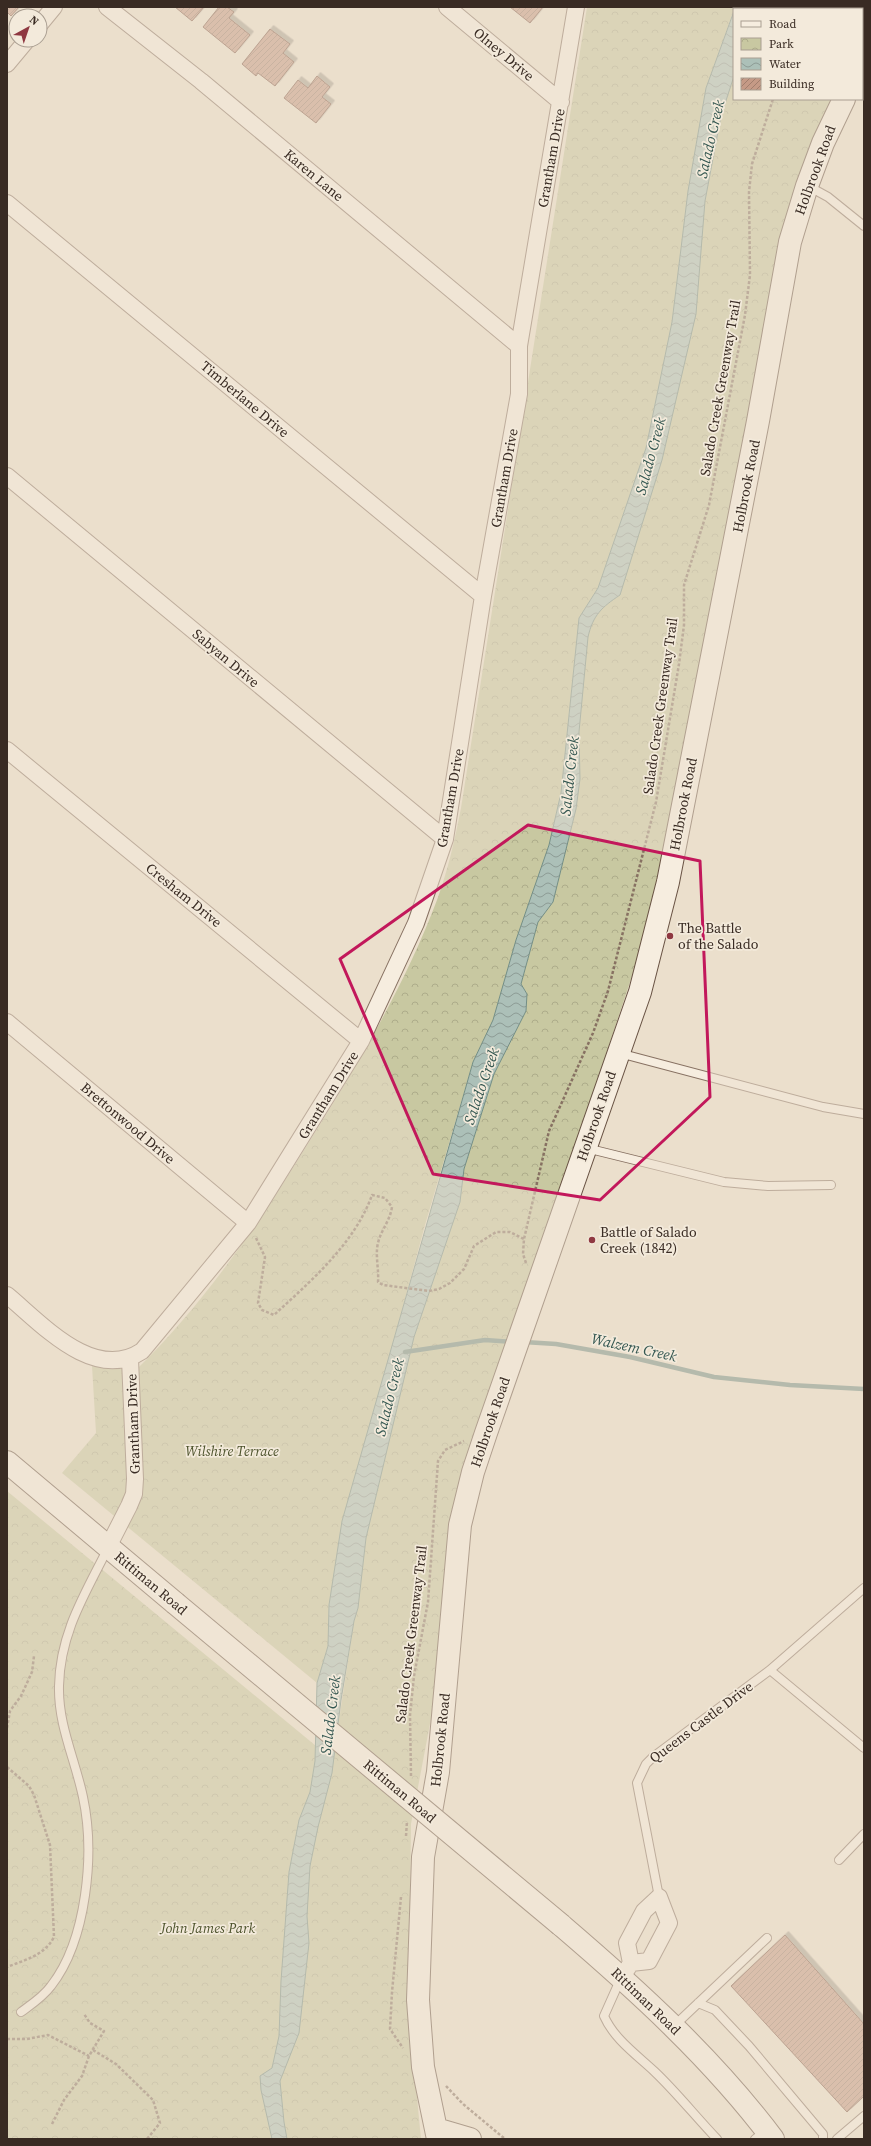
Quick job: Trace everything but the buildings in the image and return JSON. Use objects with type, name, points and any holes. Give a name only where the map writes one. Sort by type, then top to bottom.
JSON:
[{"type":"street","name":"Karen Lane","points":[[107,7],[201,81],[519,346]]},
{"type":"street","name":"Olney Drive","points":[[447,7],[561,102]]},
{"type":"street","name":"Grantham Drive","points":[[108,1547],[134,1494],[135,1479],[130,1359],[142,1351],[248,1223],[361,1040],[416,923],[445,839],[483,596],[519,394],[519,346],[576,7]]},
{"type":"street","points":[[7,64],[20,48]]},
{"type":"street","name":"Holbrook Road","points":[[437,2134],[423,2067],[418,2000],[423,1857],[438,1772],[460,1525],[473,1472],[501,1390],[532,1277],[585,1148],[640,992],[668,882],[754,444],[790,242],[807,186],[826,136],[844,100]]},
{"type":"street","name":"Timberlane Drive","points":[[7,203],[483,596]]},
{"type":"street","name":"Sabyan Drive","points":[[7,476],[445,839]]},
{"type":"street","name":"Cresham Drive","points":[[7,750],[361,1040]]},
{"type":"street","name":"Brettonwood Drive","points":[[7,1022],[248,1223]]},
{"type":"street","points":[[7,1295],[68,1346],[86,1355],[103,1359],[130,1359]]},
{"type":"street","name":"Rittiman Road","points":[[7,1462],[561,1925],[626,1970],[673,2027],[707,2061],[765,2136]]},
{"type":"street","points":[[626,1970],[626,1943],[644,1911],[659,1897]]},
{"type":"street","name":"Queens Castle Drive","points":[[626,1970],[649,1961],[669,1923],[659,1897]]},
{"type":"street","points":[[437,2134],[470,2139]]},
{"type":"lane","points":[[807,186],[828,196],[864,226]]},
{"type":"lane","points":[[618,1053],[823,1107],[864,1114]]},
{"type":"lane","points":[[585,1148],[724,1182],[768,1186],[831,1185]]},
{"type":"lane","points":[[21,2012],[38,2000],[60,1972],[74,1940],[88,1881],[89,1847],[84,1805],[60,1717],[60,1666],[69,1627],[108,1547]]},
{"type":"lane","name":"Queens Castle Drive","points":[[659,1897],[637,1783],[646,1764],[653,1757],[770,1670],[864,1588]]},
{"type":"lane","points":[[770,1670],[864,1748]]},
{"type":"lane","points":[[839,1860],[864,1834]]},
{"type":"lane","points":[[673,2027],[767,1938]]},
{"type":"lane","points":[[626,1970],[604,2016],[608,2026],[656,2073],[717,2139]]},
{"type":"lane","points":[[698,2003],[715,2010],[749,2046],[822,2134],[823,2139]]},
{"type":"lane","points":[[837,2139],[864,2116]]},
{"type":"path","name":"Salado Creek Greenway Trail","points":[[532,1277],[523,1254],[524,1239],[549,1131],[593,1033],[608,991],[656,802],[679,664],[684,625],[684,585],[709,505],[745,316],[750,276],[749,192],[752,164],[773,100]]},
{"type":"path","points":[[248,1223],[265,1256],[258,1303],[262,1310],[274,1315],[319,1272],[348,1239],[372,1195],[385,1198],[392,1207],[391,1218],[378,1241],[378,1282],[383,1284],[429,1291],[439,1289],[457,1277],[464,1269],[474,1246],[496,1232],[510,1232],[524,1239]]},
{"type":"path","name":"Salado Creek Greenway Trail","points":[[411,1784],[410,1715],[414,1676],[428,1602],[438,1461],[445,1450],[469,1437]]},
{"type":"path","points":[[7,1728],[10,1711],[21,1696],[32,1672],[34,1656]]},
{"type":"path","points":[[7,1767],[29,1786],[34,1795],[50,1845],[54,1937],[50,1946],[40,1953],[7,1967]]},
{"type":"path","points":[[406,1831],[408,1815]]},
{"type":"path","points":[[52,2124],[64,2100],[82,2076],[89,2056],[104,2031],[90,2023],[84,2014]]},
{"type":"path","points":[[7,2039],[27,2039],[48,2035],[89,2056]]},
{"type":"path","points":[[93,2050],[116,2064],[153,2100],[160,2123],[147,2139]]},
{"type":"highlighted area","points":[[528,825],[700,861],[710,1097],[600,1200],[433,1174],[340,959]]},
{"type":"green space","name":"Wilshire Terrace","points":[[587,7],[735,7],[733,8],[733,13],[706,88],[688,191],[672,322],[646,448],[598,588],[579,618],[561,793],[549,845],[516,940],[493,1020],[473,1062],[425,1225],[397,1329],[329,1605],[328,1646],[317,1683],[62,1473],[96,1433],[92,1366],[136,1370],[161,1345],[185,1318],[229,1262],[270,1203],[327,1113],[379,1024],[424,932],[445,877],[461,808]]},
{"type":"green space","points":[[864,7],[864,46],[863,48],[863,8],[757,8]]},
{"type":"green space","name":"John James Park","points":[[733,79],[733,100],[838,100],[778,268],[655,888],[634,970],[570,1163],[470,1450],[437,1687],[411,1824],[409,2014],[421,2139],[7,2139],[7,1491],[333,1760],[354,1621],[358,1608],[366,1538],[414,1337],[460,1202],[464,1169],[494,1074],[526,1011],[527,994],[521,984],[538,922],[553,902],[576,809],[580,779],[579,732],[588,637],[590,629],[599,612],[620,595],[705,201],[721,116]]},
{"type":"water","name":"Salado Creek","points":[[733,14],[733,79],[721,116],[705,201],[696,314],[662,460],[620,595],[599,612],[590,629],[579,732],[580,779],[576,809],[553,902],[538,922],[521,984],[527,994],[526,1011],[494,1074],[464,1169],[460,1202],[414,1337],[366,1538],[358,1608],[354,1621],[341,1700],[332,1773],[310,1866],[307,1916],[309,1943],[299,2033],[280,2081],[287,2139],[272,2139],[261,2090],[260,2076],[272,2068],[279,2036],[281,1981],[289,1872],[299,1820],[310,1792],[315,1761],[317,1683],[328,1646],[329,1605],[342,1521],[473,1062],[493,1020],[516,940],[549,845],[561,793],[579,618],[598,588],[646,448],[672,322],[688,191],[706,88]]},
{"type":"waterway","name":"Walzem Creek","points":[[405,1352],[485,1340],[512,1342]]},
{"type":"waterway","name":"Walzem Creek","points":[[524,1342],[556,1344],[630,1357],[714,1377],[790,1385],[864,1389]]},
{"type":"place","name":"The Battle of the Salado","points":[[670,936]]},
{"type":"place","name":"Battle of Salado Creek (1842)","points":[[592,1240]]}]
